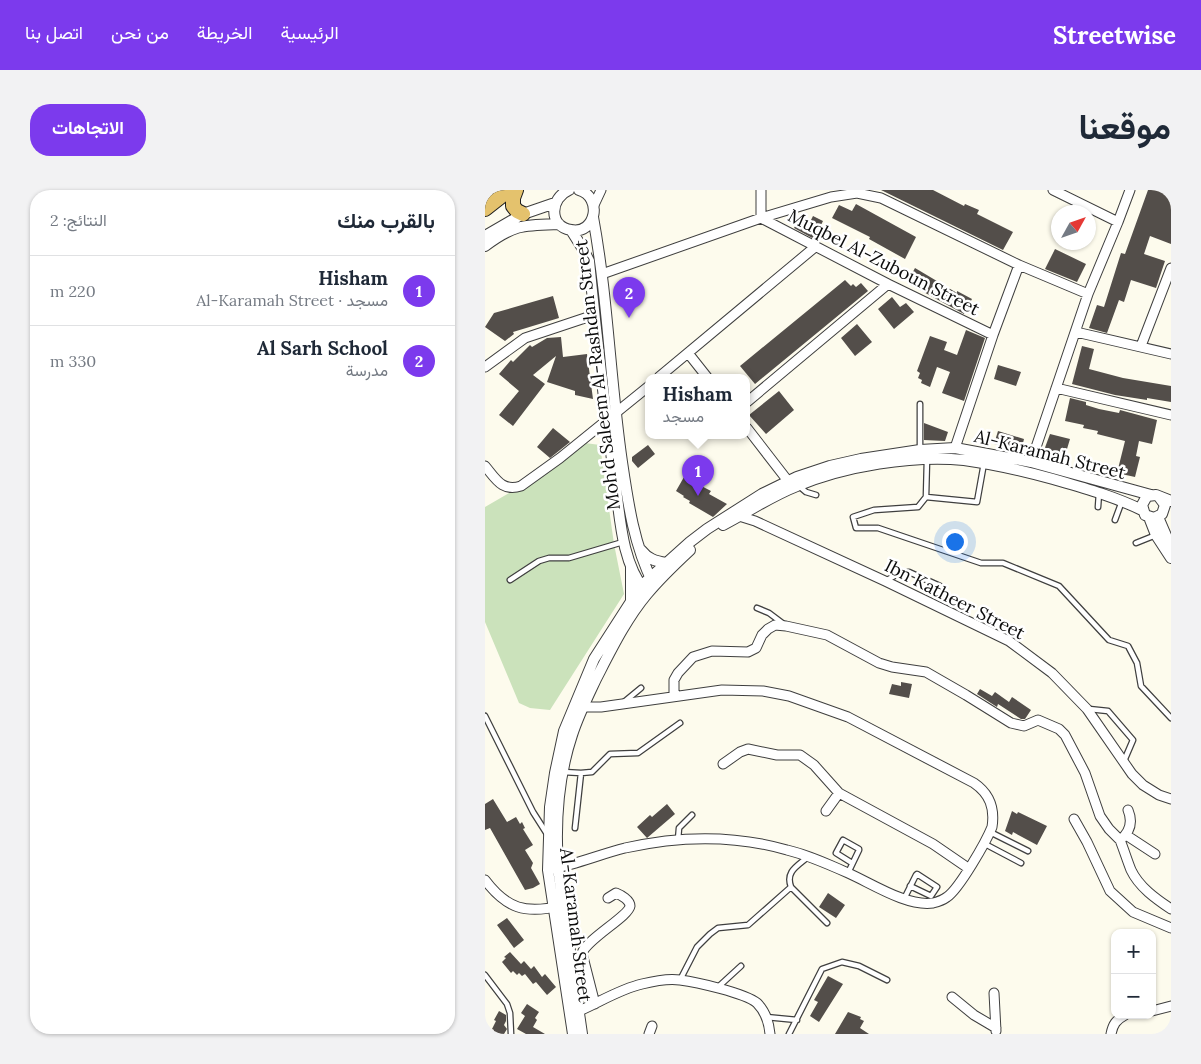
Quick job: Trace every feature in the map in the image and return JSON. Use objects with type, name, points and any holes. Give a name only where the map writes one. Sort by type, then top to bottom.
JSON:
[{"type":"highway","points":[[485,209],[509,190]]},
{"type":"highway","points":[[516,190],[513,206],[523,214]]},
{"type":"street","points":[[559,224],[553,210],[555,203],[558,197],[569,190]]},
{"type":"street","points":[[579,190],[587,194],[594,205]]},
{"type":"street","points":[[594,205],[601,190]]},
{"type":"street","points":[[761,190],[761,218]]},
{"type":"street","points":[[1053,190],[1118,222]]},
{"type":"street","points":[[1031,462],[1088,294],[1130,190]]},
{"type":"street","points":[[602,274],[761,218],[831,197],[857,193],[881,198],[1019,265],[1088,294]]},
{"type":"street","points":[[485,236],[523,214],[555,203]]},
{"type":"street","name":"Moh'd Saleem Al-Rashdan Street","points":[[594,205],[593,217],[602,274],[615,415],[629,512],[639,547],[653,582]]},
{"type":"street","points":[[485,246],[498,236],[516,227],[529,224],[559,224],[571,230],[578,230],[585,228],[593,217]]},
{"type":"street","name":"Muqbel Al-Zuboun Street","points":[[761,218],[888,284],[993,335]]},
{"type":"street","name":"Moh'd Saleem Al-Rashdan Street","points":[[571,230],[589,261],[606,422],[624,542],[631,566],[644,590]]},
{"type":"street","points":[[663,374],[815,247]]},
{"type":"street","points":[[955,448],[1019,265]]},
{"type":"street","points":[[1141,346],[1167,295],[1171,268]]},
{"type":"street","points":[[750,399],[888,284]]},
{"type":"street","points":[[485,367],[525,338],[594,315]]},
{"type":"street","points":[[1076,332],[1171,354]]},
{"type":"street","points":[[688,353],[705,374]]},
{"type":"street","points":[[1056,388],[1171,415]]},
{"type":"street","points":[[485,466],[503,486],[514,488],[521,486],[553,464],[645,389]]},
{"type":"street","points":[[750,432],[788,481]]},
{"type":"street","name":"Al-Karamah Street","points":[[653,582],[666,563],[690,542],[788,481],[853,460],[920,450],[955,448],[1031,462],[1171,501]]},
{"type":"street","name":"Al-Karamah Street","points":[[573,1034],[549,836],[550,807],[555,773],[565,730],[594,659],[631,602],[644,590],[737,513],[798,485],[832,474],[892,462],[952,459],[984,463],[1099,492],[1156,515]]},
{"type":"street","points":[[1171,547],[1156,515],[1143,500],[1155,496],[1165,505],[1156,515],[1156,535],[1171,558]]},
{"type":"street","name":"Ibn Katheer Street","points":[[737,513],[885,580],[1009,641],[1052,674],[1087,709],[1124,762],[1143,785],[1159,795],[1171,799]]},
{"type":"street","points":[[639,547],[651,559],[666,563]]},
{"type":"street","points":[[631,566],[631,602]]},
{"type":"street","name":"Al-Karamah Street","points":[[553,869],[563,772],[571,736],[583,707],[644,590]]},
{"type":"street","points":[[674,696],[674,680],[693,657],[712,651],[748,652],[756,648],[762,635],[767,629],[775,625],[827,635],[879,663],[926,672],[1011,723],[1024,726],[1038,720],[1059,728],[1065,735],[1085,773],[1100,816],[1109,829],[1155,854]]},
{"type":"street","points":[[553,869],[627,848],[705,838],[787,849],[809,856],[904,899],[924,904],[935,903],[947,897],[956,888],[990,832],[993,816],[989,798],[982,788],[848,717],[789,696],[763,691],[722,690],[621,705],[583,707]]},
{"type":"street","points":[[723,764],[740,752],[748,749],[777,755],[800,755],[814,766],[839,793],[933,844],[968,868]]},
{"type":"street","points":[[826,811],[839,793]]},
{"type":"street","points":[[1128,810],[1131,822],[1123,838],[1131,870],[1139,882],[1171,909]]},
{"type":"street","points":[[1074,819],[1110,891],[1133,912],[1171,928]]},
{"type":"street","points":[[485,880],[494,892],[518,908],[540,909],[558,907]]},
{"type":"street","points":[[595,1004],[582,953],[586,946],[621,917],[628,910],[629,906],[629,903],[619,894],[616,893],[608,898]]},
{"type":"street","name":"Al-Karamah Street","points":[[558,907],[569,954],[582,1034]]},
{"type":"street","points":[[579,1011],[643,983],[679,980],[744,996],[755,1002],[766,1017],[771,1034]]},
{"type":"street","points":[[994,993],[996,1031]]},
{"type":"street","points":[[952,997],[996,1031]]},
{"type":"street","points":[[1156,1010],[1171,1006]]},
{"type":"street","points":[[1111,1034],[1113,1024],[1118,1019]]},
{"type":"lane","points":[[920,404],[920,450]]},
{"type":"lane","points":[[927,459],[926,497],[918,507],[874,510],[853,517],[856,528],[878,528],[981,563],[1003,564],[1059,586],[1109,640],[1128,646],[1137,663],[1141,686],[1171,718]]},
{"type":"lane","points":[[926,497],[977,502],[984,463]]},
{"type":"lane","points":[[798,485],[806,492],[816,495]]},
{"type":"lane","points":[[1098,507],[1099,492]]},
{"type":"lane","points":[[1115,520],[1122,500]]},
{"type":"lane","points":[[1137,543],[1156,535]]},
{"type":"lane","points":[[511,580],[539,561],[549,558],[569,558],[624,542]]},
{"type":"lane","points":[[885,580],[900,573],[909,572],[940,586]]},
{"type":"lane","points":[[757,608],[769,613],[786,626]]},
{"type":"lane","points":[[621,705],[641,688]]},
{"type":"lane","points":[[1087,709],[1108,711],[1133,740],[1124,762]]},
{"type":"lane","points":[[485,716],[533,812],[549,836]]},
{"type":"lane","points":[[563,772],[592,772],[610,754],[637,753],[680,723]]},
{"type":"lane","points":[[575,828],[581,773]]},
{"type":"lane","points":[[678,840],[679,828],[692,815]]},
{"type":"lane","points":[[990,832],[1028,852]]},
{"type":"lane","points":[[847,873],[853,863],[859,849],[843,840],[836,853],[853,863]]},
{"type":"lane","points":[[983,843],[1021,863]]},
{"type":"lane","points":[[809,856],[789,873],[788,881],[791,887],[827,923]]},
{"type":"lane","points":[[904,899],[910,886],[917,874],[937,886],[932,895],[928,896],[910,886]]},
{"type":"lane","points":[[679,980],[697,947],[709,934],[718,928],[748,925],[791,887]]},
{"type":"lane","points":[[789,1034],[822,969],[841,962],[859,966],[887,980]]},
{"type":"lane","points":[[716,988],[741,966]]},
{"type":"lane","points":[[485,975],[507,1004],[510,1013],[511,1034]]},
{"type":"lane","points":[[766,1017],[797,1020]]},
{"type":"green space","points":[[585,443],[600,445],[614,544],[624,594],[550,710],[530,708],[519,703],[485,622],[485,507],[530,481]]},
{"type":"building","points":[[881,190],[933,190],[964,206],[965,204],[979,210],[977,214],[1013,232],[1003,250]]},
{"type":"building","points":[[1148,190],[1167,192],[1166,196],[1171,198],[1171,244],[1150,236],[1144,254],[1165,261],[1156,288],[1131,280],[1124,302],[1119,300],[1107,333],[1089,328],[1097,305],[1104,307],[1121,253],[1125,254]]},
{"type":"building","points":[[856,204],[916,237],[905,259],[869,239],[870,237],[832,218],[839,205],[852,211]]},
{"type":"building","points":[[813,216],[823,221],[814,239],[794,228],[799,219],[809,224]]},
{"type":"building","points":[[1054,250],[1086,264],[1077,282],[1045,269]]},
{"type":"building","points":[[915,268],[957,293],[957,291],[972,299],[964,314],[907,283]]},
{"type":"building","points":[[845,280],[851,286],[853,284],[856,287],[861,283],[868,291],[755,384],[750,378],[750,374],[747,374],[740,366]]},
{"type":"building","points":[[553,296],[559,318],[513,332],[514,334],[505,341],[485,327],[494,313]]},
{"type":"building","points":[[892,297],[900,307],[906,303],[914,312],[894,329],[878,309]]},
{"type":"building","points":[[857,324],[872,342],[855,356],[841,338]]},
{"type":"building","points":[[966,330],[985,338],[964,401],[942,393],[950,372],[937,367],[930,387],[921,383],[922,380],[918,378],[920,373],[917,371],[930,336],[947,342],[944,350],[957,355]]},
{"type":"building","points":[[561,337],[563,357],[587,354],[593,399],[575,395],[575,391],[547,382],[556,356],[533,375],[545,384],[513,426],[499,415],[519,391],[499,374],[511,360],[513,362],[530,345],[532,347],[547,338]]},
{"type":"building","points":[[1082,346],[1094,349],[1089,369],[1123,378],[1171,386],[1171,402],[1115,395],[1072,384]]},
{"type":"building","points":[[998,365],[1021,372],[1016,386],[994,379]]},
{"type":"building","points":[[779,391],[794,410],[766,434],[750,414]]},
{"type":"building","points":[[1070,398],[1086,402],[1086,405],[1099,409],[1119,413],[1120,410],[1157,420],[1152,444],[1139,441],[1136,456],[1140,457],[1135,477],[1117,473],[1125,441],[1097,434],[1098,431],[1083,428],[1084,425],[1065,421]]},
{"type":"building","points":[[924,423],[948,432],[945,441],[924,440]]},
{"type":"building","points":[[553,428],[570,442],[550,458],[537,447]]},
{"type":"building","points":[[998,431],[1024,439],[1022,447],[994,444]]},
{"type":"building","points":[[1050,434],[1070,439],[1064,459],[1043,453]]},
{"type":"building","points":[[648,445],[655,454],[638,468],[632,461],[632,457]]},
{"type":"building","points":[[684,477],[711,491],[709,494],[727,504],[713,517],[689,503],[690,501],[676,491]]},
{"type":"building","points":[[901,682],[912,684],[909,698],[889,694],[892,684],[901,686]]},
{"type":"building","points":[[980,689],[992,696],[995,692],[1009,702],[1012,697],[1031,710],[1025,719],[1021,719],[998,704],[997,707],[977,694]]},
{"type":"building","points":[[493,799],[507,822],[516,817],[520,824],[522,822],[525,828],[523,829],[533,845],[525,850],[533,863],[531,868],[540,884],[533,888],[525,890],[490,828],[485,830],[485,804]]},
{"type":"building","points":[[667,804],[675,814],[647,838],[637,827],[650,815],[652,817]]},
{"type":"building","points":[[1012,811],[1047,826],[1037,845],[1013,832],[1012,835],[1005,831]]},
{"type":"building","points":[[828,893],[845,905],[836,918],[819,907]]},
{"type":"building","points":[[507,918],[524,940],[514,948],[497,925]]},
{"type":"building","points":[[510,952],[521,964],[524,961],[531,969],[534,966],[542,977],[545,974],[556,987],[547,995],[536,982],[533,984],[525,974],[522,976],[519,973],[517,975],[513,971],[511,973],[502,962],[506,958],[504,957]]},
{"type":"building","points":[[828,976],[843,984],[819,1022],[810,1016],[818,1002],[814,1000]]},
{"type":"building","points":[[527,1004],[539,1012],[533,1027],[545,1034],[526,1034],[517,1029],[525,1016],[521,1013]]},
{"type":"building","points":[[499,1011],[506,1015],[504,1025],[507,1029],[504,1034],[492,1034],[496,1021],[494,1020]]},
{"type":"building","points":[[848,1012],[861,1017],[860,1019],[864,1021],[860,1028],[869,1034],[835,1034]]},
{"type":"place","name":"Al Sarh School","points":[[629,318]]},
{"type":"place","name":"Hisham","points":[[698,496]]}]
